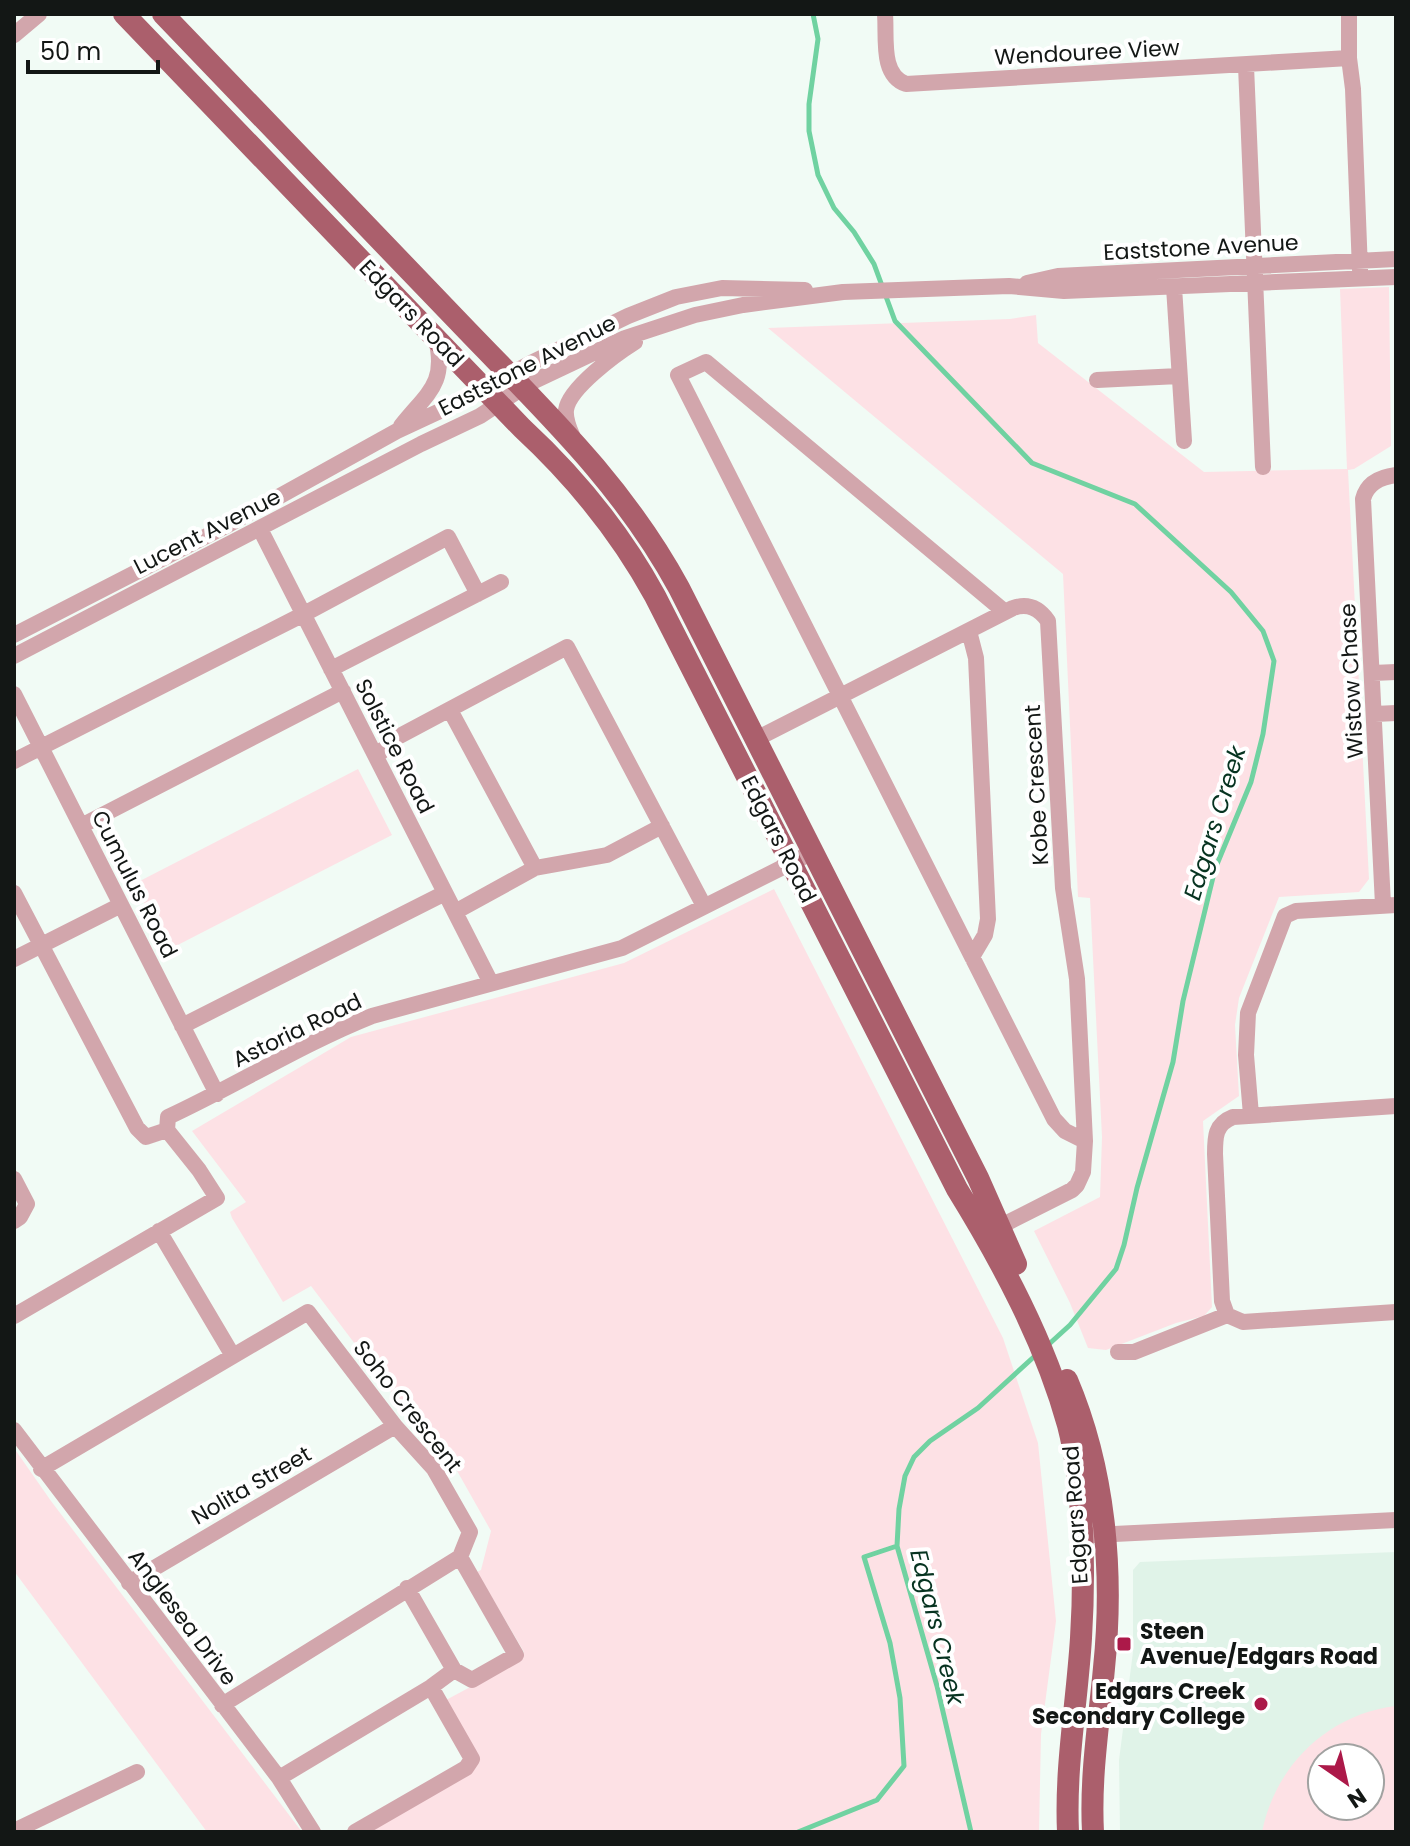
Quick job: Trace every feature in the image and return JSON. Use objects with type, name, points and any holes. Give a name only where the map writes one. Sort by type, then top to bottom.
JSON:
[{"type":"main road","name":"Edgars Road","points":[[124,14],[435,338],[560,463],[622,539],[655,596],[957,1189],[1027,1303]]},
{"type":"main road","name":"Edgars Road","points":[[163,14],[578,446],[629,506],[660,552],[756,739],[978,1178],[1065,1393],[1086,1427],[1106,1535],[1106,1639],[1093,1763],[1093,1832]]},
{"type":"main road","name":"Edgars Road","points":[[1065,1393],[1075,1459],[1081,1536],[1081,1637],[1067,1771],[1068,1832]]},
{"type":"street","points":[[14,35],[39,14]]},
{"type":"street","name":"Wendouree View","points":[[885,14],[888,68],[895,79],[906,84],[1349,58]]},
{"type":"street","points":[[1349,14],[1360,280]]},
{"type":"street","points":[[1246,66],[1263,467]]},
{"type":"street","name":"Eaststone Avenue","points":[[516,381],[667,323],[732,307],[843,292],[1009,286],[1064,291],[1174,287],[1255,274],[1396,259]]},
{"type":"street","name":"Eaststone Avenue","points":[[1009,286],[1058,276],[1255,274],[1360,280],[1396,277]]},
{"type":"street","name":"Eaststone Avenue","points":[[421,444],[516,381],[628,316],[676,297],[742,287],[843,292]]},
{"type":"street","points":[[1174,287],[1184,441]]},
{"type":"street","points":[[578,446],[566,420],[566,408],[571,399],[594,373],[624,349],[667,323]]},
{"type":"street","points":[[397,431],[438,380],[440,357],[435,338]]},
{"type":"street","points":[[756,739],[840,695],[1005,612],[706,362],[678,375],[840,695],[1054,1119],[1065,1131],[1085,1141]]},
{"type":"street","points":[[1097,380],[1179,376]]},
{"type":"street","name":"Eaststone Avenue","points":[[397,431],[494,396]]},
{"type":"street","name":"Lucent Avenue","points":[[14,635],[226,526],[397,431]]},
{"type":"street","name":"Lucent Avenue","points":[[14,656],[421,444]]},
{"type":"street","name":"Wistow Chase","points":[[1390,905],[1363,499],[1367,488],[1375,482],[1396,475]]},
{"type":"street","name":"Solstice Road","points":[[260,529],[491,983]]},
{"type":"street","points":[[14,761],[448,537],[478,594]]},
{"type":"street","points":[[331,669],[501,582]]},
{"type":"street","name":"Kobe Crescent","points":[[999,1227],[1066,1194],[1077,1185],[1083,1172],[1085,1141],[1077,979],[1063,888],[1051,631],[1048,621],[1037,609],[1020,606],[1005,612]]},
{"type":"street","points":[[969,631],[976,658],[988,919],[985,935],[972,957]]},
{"type":"street","points":[[376,757],[394,739],[567,647],[704,906]]},
{"type":"street","points":[[1373,673],[1396,672]]},
{"type":"street","points":[[81,826],[343,691]]},
{"type":"street","name":"Cumulus Road","points":[[14,694],[217,1094]]},
{"type":"street","points":[[450,710],[535,868]]},
{"type":"street","points":[[1375,714],[1396,713]]},
{"type":"street","points":[[455,912],[535,868],[607,855],[662,826]]},
{"type":"street","name":"Astoria Road","points":[[167,1130],[168,1117],[339,1029],[372,1016],[622,948],[813,852]]},
{"type":"street","points":[[14,893],[137,1128],[146,1137],[167,1130],[217,1198],[14,1316]]},
{"type":"street","points":[[182,1026],[445,893]]},
{"type":"street","points":[[14,959],[121,905]]},
{"type":"street","points":[[1251,1115],[1246,1055],[1248,1013],[1282,921],[1288,913],[1296,911],[1390,905]]},
{"type":"street","points":[[1227,1315],[1222,1301],[1215,1139],[1220,1125],[1225,1120],[1251,1115],[1396,1106]]},
{"type":"street","points":[[14,1179],[27,1204],[14,1221]]},
{"type":"street","points":[[159,1231],[233,1356]]},
{"type":"street","name":"Soho Crescent","points":[[41,1469],[308,1312],[395,1426],[434,1469],[470,1532],[460,1557]]},
{"type":"street","points":[[1118,1352],[1134,1352],[1227,1315],[1243,1322],[1396,1312]]},
{"type":"street","name":"Nolita Street","points":[[129,1583],[395,1426]]},
{"type":"street","name":"Anglesea Drive","points":[[14,1430],[279,1778],[313,1832]]},
{"type":"street","points":[[1081,1536],[1396,1520]]},
{"type":"street","points":[[222,1705],[407,1588],[460,1557],[516,1655],[472,1680],[454,1670],[407,1588]]},
{"type":"street","points":[[279,1778],[454,1670]]},
{"type":"street","points":[[355,1832],[466,1768],[472,1759],[431,1687]]},
{"type":"street","points":[[14,1831],[137,1772]]},
{"type":"shaded area","points":[[1389,287],[1391,446],[1348,470],[1369,879],[1359,892],[1279,897],[1239,998],[1235,1025],[1239,1096],[1203,1121],[1212,1307],[1204,1316],[1176,1323],[1106,1350],[1088,1348],[1070,1303],[1034,1231],[1100,1197],[1102,1137],[1090,898],[1078,897],[1063,574],[768,328],[1010,319],[1036,315],[1038,343],[1204,472],[1347,469],[1340,289]]},
{"type":"shaded area","points":[[358,769],[392,835],[168,950],[134,884]]},
{"type":"shaded area","points":[[774,889],[1003,1338],[1038,1443],[1056,1621],[1041,1734],[1039,1832],[365,1832],[470,1772],[446,1700],[521,1660],[524,1652],[477,1572],[481,1570],[491,1531],[456,1469],[396,1398],[311,1286],[283,1302],[232,1218],[230,1212],[246,1202],[192,1131],[351,1037],[624,963]]},
{"type":"shaded area","points":[[14,1448],[302,1832],[207,1832],[14,1571]]},
{"type":"shaded area","name":"Edgars Creek Secondary College","points":[[1396,1552],[1396,1832],[1120,1832],[1119,1760],[1133,1652],[1133,1570],[1140,1562]]},
{"type":"shaded area","points":[[1396,1706],[1396,1832],[1262,1832],[1279,1786],[1306,1749],[1306,1822],[1386,1822],[1386,1742],[1314,1742],[1348,1720]]},
{"type":"waterway","name":"Edgars Creek","points":[[813,14],[818,39],[809,104],[809,131],[818,175],[834,208],[874,264],[895,321],[1032,463],[1135,504],[1231,592],[1263,631],[1274,661],[1263,734],[1251,782],[1215,869],[1183,1001],[1173,1062],[1124,1245],[1116,1269],[1070,1325],[1048,1345]]},
{"type":"waterway","name":"Edgars Creek","points":[[971,1832],[937,1686],[897,1546],[899,1509],[905,1476],[914,1457],[930,1441],[978,1408],[1037,1354]]},
{"type":"waterway","points":[[798,1832],[877,1800],[904,1766],[900,1698],[890,1643],[864,1557],[897,1546]]},
{"type":"place","name":"Steen Avenue/Edgars Road","points":[[1124,1644]]},
{"type":"place","name":"Edgars Creek Secondary College","points":[[1261,1704]]}]
